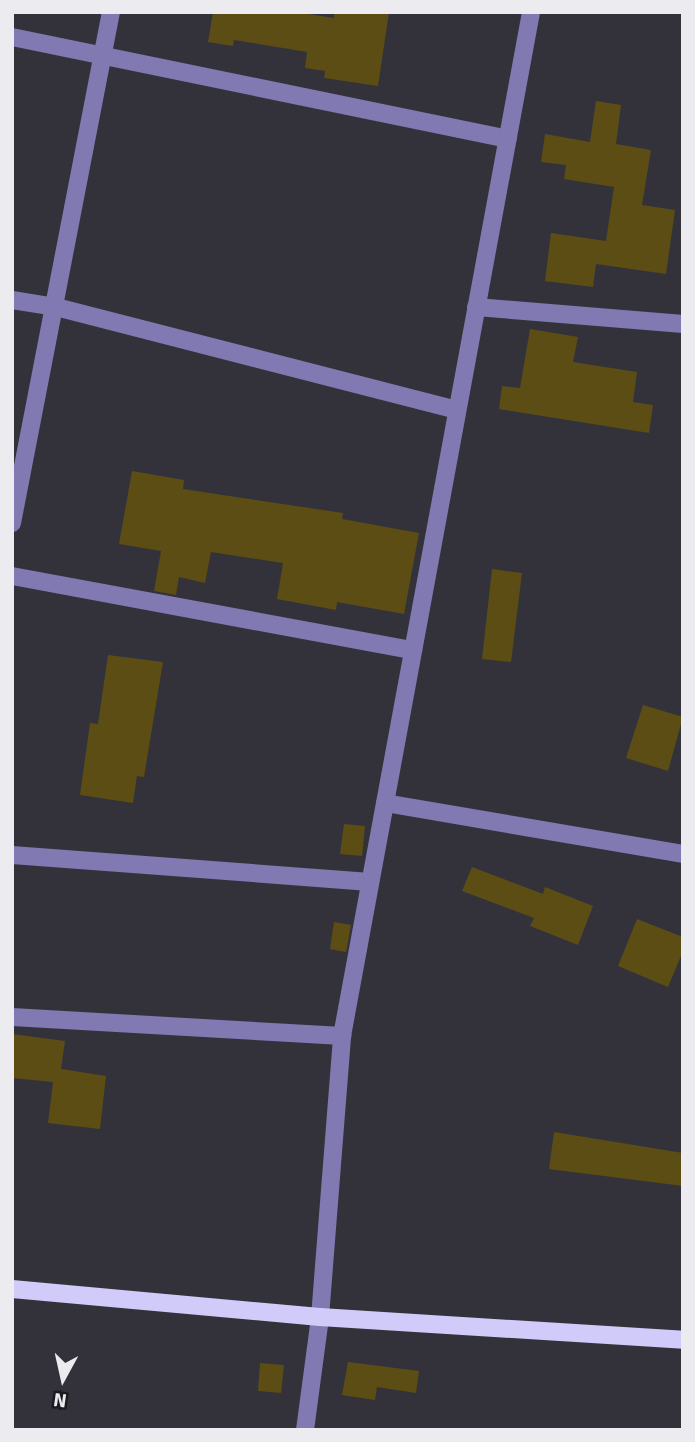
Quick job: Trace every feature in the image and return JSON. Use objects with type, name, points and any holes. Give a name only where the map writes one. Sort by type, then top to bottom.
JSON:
[{"type":"main road","points":[[12,1289],[320,1317],[683,1340]]},
{"type":"street","points":[[12,523],[107,53],[111,12]]},
{"type":"street","points":[[305,1430],[320,1317],[342,1036],[531,12]]},
{"type":"street","points":[[12,37],[107,53],[508,139]]},
{"type":"street","points":[[12,300],[56,307],[457,410]]},
{"type":"street","points":[[476,307],[683,324]]},
{"type":"street","points":[[12,576],[413,650]]},
{"type":"street","points":[[385,803],[683,853]]},
{"type":"street","points":[[12,855],[370,882]]},
{"type":"street","points":[[12,1017],[342,1036]]},
{"type":"building","points":[[213,12],[295,12],[334,18],[334,12],[389,12],[378,86],[324,78],[325,71],[305,68],[307,52],[234,40],[233,46],[208,42]]},
{"type":"building","points":[[596,101],[621,105],[616,144],[651,150],[642,205],[675,210],[666,274],[596,264],[593,287],[545,281],[551,233],[606,241],[614,187],[564,179],[566,165],[541,162],[545,134],[590,142]]},
{"type":"building","points":[[530,329],[578,337],[573,362],[637,372],[633,402],[653,405],[649,433],[499,409],[502,386],[520,388]]},
{"type":"building","points":[[132,471],[184,480],[183,489],[343,513],[342,519],[419,533],[404,614],[337,602],[336,610],[277,599],[283,563],[211,552],[205,583],[179,577],[176,595],[154,591],[161,551],[119,544]]},
{"type":"building","points":[[492,569],[522,573],[511,662],[482,659]]},
{"type":"building","points":[[108,655],[163,662],[144,777],[137,776],[133,803],[80,795],[90,723],[98,724]]},
{"type":"building","points":[[643,705],[683,717],[668,771],[626,758]]},
{"type":"building","points":[[344,824],[365,826],[362,856],[340,854]]},
{"type":"building","points":[[472,867],[543,894],[545,887],[593,906],[578,945],[530,926],[534,918],[462,891]]},
{"type":"building","points":[[637,919],[683,937],[683,951],[668,987],[618,966]]},
{"type":"building","points":[[334,922],[351,925],[346,952],[330,949]]},
{"type":"building","points":[[12,1034],[65,1041],[61,1069],[106,1076],[100,1129],[48,1123],[53,1082],[12,1078]]},
{"type":"building","points":[[554,1132],[683,1153],[683,1186],[549,1169]]},
{"type":"building","points":[[348,1362],[419,1371],[416,1393],[377,1387],[375,1400],[342,1395]]},
{"type":"building","points":[[260,1363],[284,1365],[281,1393],[258,1391]]}]
